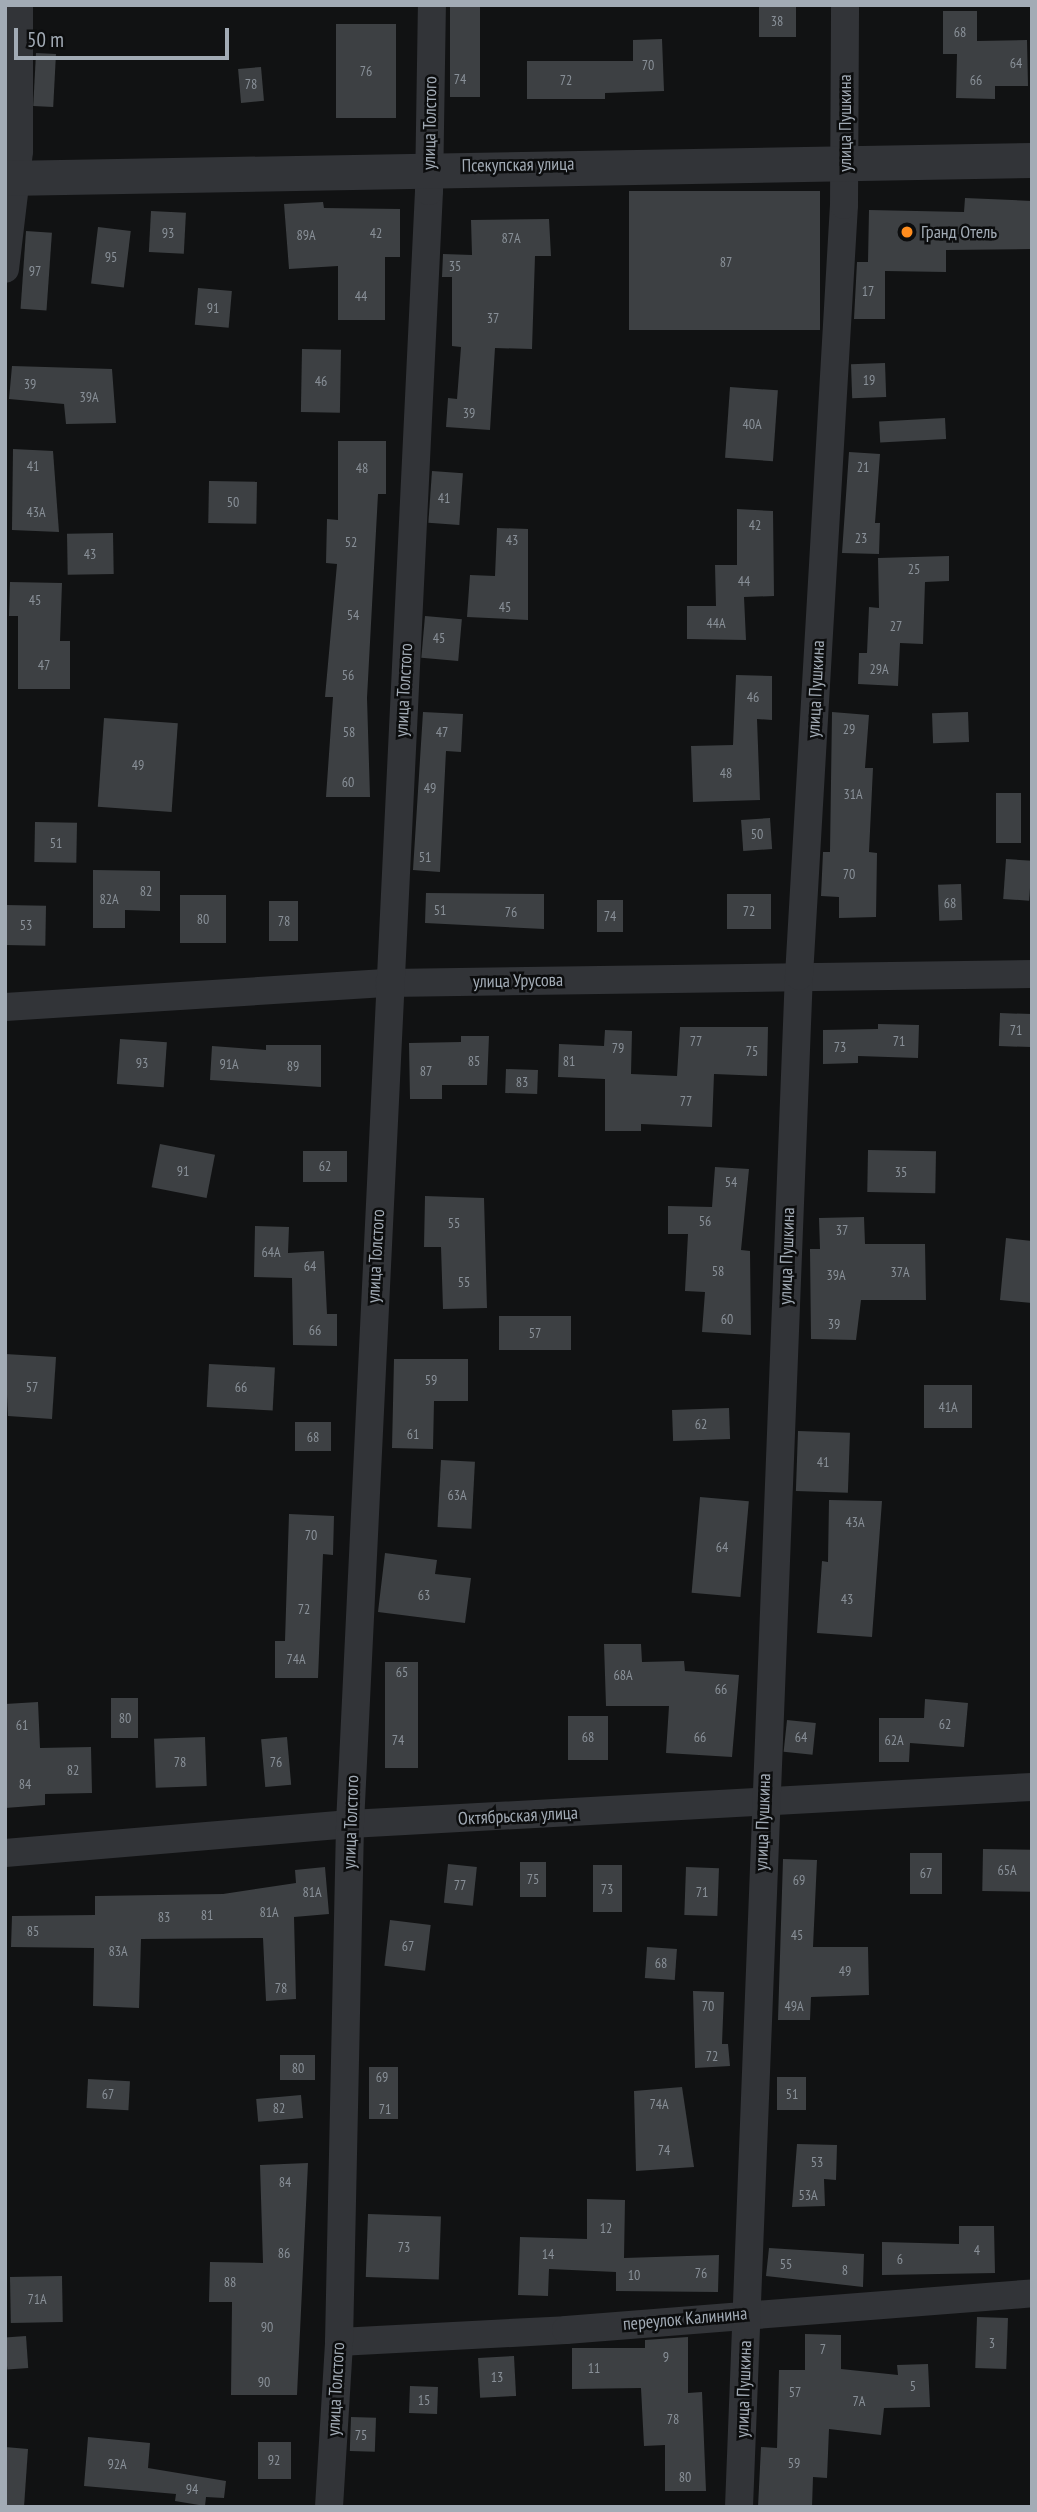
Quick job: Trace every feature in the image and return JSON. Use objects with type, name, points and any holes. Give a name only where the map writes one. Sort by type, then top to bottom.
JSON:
[{"type":"street","points":[[5,269],[19,5]]},
{"type":"street","name":"улица Толстого","points":[[329,2507],[339,2342],[350,1824],[430,167],[432,5]]},
{"type":"street","name":"улица Пушкина","points":[[739,2507],[764,1804],[799,975],[845,161],[845,5]]},
{"type":"street","name":"Псекупская улица","points":[[11,178],[430,167],[1032,160]]},
{"type":"street","name":"улица Урусова","points":[[5,1007],[389,983],[799,975],[1032,974]]},
{"type":"street","name":"Октябрьская улица","points":[[5,1853],[350,1824],[764,1804],[1032,1787]]},
{"type":"street","name":"переулок Калинина","points":[[339,2342],[1032,2293]]},
{"type":"building","points":[[450,5],[480,5],[480,97],[450,97]]},
{"type":"building","points":[[759,5],[796,5],[796,37],[759,37]]},
{"type":"building","points":[[943,11],[977,11],[977,41],[1027,40],[1028,86],[995,86],[995,99],[956,98],[957,54],[943,54]]},
{"type":"building","points":[[336,24],[396,24],[396,118],[336,118]]},
{"type":"building","points":[[662,39],[664,91],[605,93],[605,99],[527,99],[527,61],[633,61],[633,40]]},
{"type":"building","points":[[36,53],[56,54],[53,107],[33,106]]},
{"type":"building","points":[[261,67],[264,101],[241,103],[238,69]]},
{"type":"building","points":[[629,191],[820,191],[820,330],[629,330]]},
{"type":"building","points":[[965,198],[1032,201],[1032,249],[946,250],[946,272],[885,271],[885,319],[854,319],[857,262],[868,262],[869,210],[964,212]]},
{"type":"building","points":[[323,202],[324,208],[400,209],[400,257],[385,257],[385,320],[338,320],[338,266],[289,269],[284,204]]},
{"type":"building","points":[[151,211],[186,213],[184,254],[149,252]]},
{"type":"building","points":[[549,219],[551,256],[535,256],[532,349],[495,348],[490,430],[446,427],[448,398],[457,399],[461,347],[452,346],[452,277],[442,277],[443,254],[472,255],[471,220]]},
{"type":"building","points":[[98,227],[131,231],[124,288],[91,284]]},
{"type":"building","points":[[26,231],[52,233],[46,311],[21,309]]},
{"type":"building","points":[[198,288],[232,291],[229,328],[195,325]]},
{"type":"building","points":[[302,349],[341,350],[340,413],[301,412]]},
{"type":"building","points":[[885,363],[886,397],[852,398],[851,364]]},
{"type":"building","points":[[12,366],[112,369],[116,423],[66,424],[64,404],[9,399]]},
{"type":"building","points":[[730,387],[778,390],[773,461],[725,458]]},
{"type":"building","points":[[945,418],[946,439],[880,442],[879,421]]},
{"type":"building","points":[[338,441],[386,441],[386,494],[378,494],[367,698],[370,797],[326,797],[333,697],[325,697],[337,564],[326,563],[327,519],[338,520]]},
{"type":"building","points":[[13,449],[53,451],[59,532],[12,530]]},
{"type":"building","points":[[849,452],[880,454],[875,523],[880,523],[879,554],[842,553]]},
{"type":"building","points":[[432,471],[463,473],[459,525],[428,523]]},
{"type":"building","points":[[209,481],[257,482],[256,524],[208,523]]},
{"type":"building","points":[[737,509],[773,511],[774,596],[744,597],[746,640],[687,639],[687,606],[716,606],[715,565],[737,565]]},
{"type":"building","points":[[497,528],[528,529],[528,620],[467,617],[470,575],[495,576]]},
{"type":"building","points":[[113,533],[114,574],[68,575],[67,534]]},
{"type":"building","points":[[949,556],[949,581],[925,582],[923,644],[900,643],[898,686],[858,684],[859,653],[867,653],[869,607],[879,608],[878,558]]},
{"type":"building","points":[[10,582],[62,583],[60,641],[70,641],[70,689],[18,689],[18,616],[9,616]]},
{"type":"building","points":[[425,616],[462,619],[458,661],[421,658]]},
{"type":"building","points":[[736,675],[772,676],[772,720],[757,719],[760,800],[693,802],[691,746],[733,745]]},
{"type":"building","points":[[423,712],[463,714],[461,752],[446,751],[440,872],[413,870]]},
{"type":"building","points":[[832,712],[869,715],[865,768],[873,768],[869,852],[877,853],[876,917],[839,918],[839,897],[821,896],[823,852],[830,852]]},
{"type":"building","points":[[968,712],[969,742],[933,743],[932,713]]},
{"type":"building","points":[[104,718],[178,723],[172,812],[98,807]]},
{"type":"building","points":[[996,793],[1021,793],[1021,843],[996,843]]},
{"type":"building","points":[[770,818],[772,849],[743,851],[741,820]]},
{"type":"building","points":[[35,822],[77,823],[76,863],[34,862]]},
{"type":"building","points":[[1006,859],[1032,861],[1029,901],[1003,899]]},
{"type":"building","points":[[93,870],[160,871],[160,911],[125,910],[125,928],[93,928]]},
{"type":"building","points":[[961,884],[962,920],[939,921],[938,885]]},
{"type":"building","points":[[426,893],[544,894],[544,929],[425,923]]},
{"type":"building","points":[[727,894],[771,894],[771,929],[727,929]]},
{"type":"building","points":[[180,895],[226,895],[226,943],[180,943]]},
{"type":"building","points":[[597,900],[623,900],[623,932],[597,932]]},
{"type":"building","points":[[269,901],[298,901],[298,941],[269,941]]},
{"type":"building","points":[[5,905],[46,906],[45,946],[5,945]]},
{"type":"building","points":[[1000,1013],[1032,1014],[1031,1047],[999,1046]]},
{"type":"building","points":[[878,1024],[919,1025],[918,1058],[858,1056],[858,1063],[823,1064],[823,1030],[878,1029]]},
{"type":"building","points":[[680,1027],[768,1027],[767,1076],[714,1074],[712,1127],[641,1124],[641,1131],[605,1131],[605,1079],[558,1077],[559,1044],[604,1046],[605,1030],[632,1031],[631,1074],[677,1076]]},
{"type":"building","points":[[461,1036],[489,1036],[487,1085],[442,1085],[442,1099],[410,1099],[409,1043],[461,1042]]},
{"type":"building","points":[[120,1039],[167,1042],[164,1087],[117,1084]]},
{"type":"building","points":[[266,1045],[321,1045],[321,1087],[210,1080],[212,1046],[266,1050]]},
{"type":"building","points":[[506,1069],[538,1070],[537,1094],[505,1093]]},
{"type":"building","points":[[160,1144],[215,1155],[207,1198],[152,1187]]},
{"type":"building","points":[[868,1150],[936,1151],[935,1193],[867,1192]]},
{"type":"building","points":[[303,1151],[347,1151],[347,1182],[303,1182]]},
{"type":"building","points":[[715,1167],[749,1169],[741,1250],[750,1251],[751,1335],[702,1332],[705,1292],[685,1291],[688,1234],[668,1234],[668,1206],[712,1207]]},
{"type":"building","points":[[425,1196],[484,1198],[487,1308],[443,1309],[441,1247],[424,1247]]},
{"type":"building","points":[[864,1217],[865,1244],[925,1244],[926,1300],[861,1300],[856,1340],[811,1339],[810,1249],[820,1249],[819,1218]]},
{"type":"building","points":[[255,1226],[289,1227],[288,1253],[324,1251],[327,1314],[337,1314],[337,1346],[293,1345],[292,1278],[254,1277]]},
{"type":"building","points":[[1006,1238],[1032,1241],[1032,1303],[1000,1300]]},
{"type":"building","points":[[499,1316],[571,1316],[571,1350],[499,1350]]},
{"type":"building","points":[[5,1354],[56,1357],[52,1419],[8,1416]]},
{"type":"building","points":[[394,1359],[468,1359],[468,1401],[434,1401],[433,1449],[392,1448]]},
{"type":"building","points":[[209,1364],[275,1367],[273,1410],[207,1407]]},
{"type":"building","points":[[924,1385],[972,1385],[972,1428],[924,1428]]},
{"type":"building","points":[[729,1408],[730,1439],[673,1441],[672,1410]]},
{"type":"building","points":[[295,1422],[331,1422],[331,1451],[295,1451]]},
{"type":"building","points":[[798,1431],[850,1433],[848,1493],[796,1491]]},
{"type":"building","points":[[441,1460],[475,1462],[471,1529],[437,1527]]},
{"type":"building","points":[[700,1497],[749,1501],[740,1597],[692,1593]]},
{"type":"building","points":[[829,1500],[882,1501],[872,1637],[817,1633],[822,1561],[828,1562]]},
{"type":"building","points":[[289,1514],[334,1516],[333,1555],[323,1554],[318,1678],[275,1678],[275,1641],[285,1641]]},
{"type":"building","points":[[385,1553],[437,1560],[435,1574],[471,1578],[465,1623],[378,1612]]},
{"type":"building","points":[[604,1644],[641,1644],[642,1662],[684,1661],[685,1671],[739,1675],[732,1757],[666,1753],[669,1706],[606,1706]]},
{"type":"building","points":[[385,1662],[418,1662],[418,1768],[385,1768]]},
{"type":"building","points":[[111,1698],[138,1698],[138,1738],[111,1738]]},
{"type":"building","points":[[925,1699],[968,1703],[964,1747],[910,1743],[909,1762],[879,1762],[879,1718],[924,1718]]},
{"type":"building","points":[[38,1702],[40,1748],[91,1747],[92,1793],[45,1794],[45,1805],[5,1808],[5,1704]]},
{"type":"building","points":[[568,1716],[608,1716],[608,1760],[568,1760]]},
{"type":"building","points":[[787,1720],[816,1723],[812,1755],[784,1752]]},
{"type":"building","points":[[205,1737],[207,1786],[156,1788],[154,1739]]},
{"type":"building","points":[[287,1737],[291,1785],[265,1787],[261,1739]]},
{"type":"building","points":[[983,1849],[1032,1850],[1031,1892],[982,1891]]},
{"type":"building","points":[[910,1853],[942,1853],[942,1894],[910,1894]]},
{"type":"building","points":[[783,1859],[817,1860],[813,1947],[868,1947],[869,1995],[811,1997],[810,2020],[778,2020]]},
{"type":"building","points":[[520,1862],[546,1862],[546,1897],[520,1897]]},
{"type":"building","points":[[448,1864],[477,1867],[473,1906],[444,1903]]},
{"type":"building","points":[[593,1865],[622,1865],[622,1912],[593,1912]]},
{"type":"building","points":[[325,1867],[329,1914],[294,1917],[296,1999],[266,2001],[263,1938],[141,1939],[139,2008],[93,2006],[94,1948],[11,1947],[12,1916],[95,1915],[95,1896],[223,1894],[296,1883],[295,1870]]},
{"type":"building","points":[[686,1867],[719,1868],[717,1916],[684,1915]]},
{"type":"building","points":[[390,1920],[431,1925],[425,1971],[384,1966]]},
{"type":"building","points":[[647,1947],[677,1949],[675,1980],[645,1978]]},
{"type":"building","points":[[693,1991],[724,1992],[722,2044],[728,2044],[730,2066],[695,2068]]},
{"type":"building","points":[[280,2055],[315,2055],[315,2080],[280,2080]]},
{"type":"building","points":[[369,2067],[398,2067],[398,2119],[369,2119]]},
{"type":"building","points":[[777,2077],[806,2077],[806,2110],[777,2110]]},
{"type":"building","points":[[88,2079],[130,2081],[128,2110],[86,2108]]},
{"type":"building","points":[[682,2087],[694,2167],[636,2171],[634,2091]]},
{"type":"building","points":[[301,2095],[303,2118],[258,2122],[256,2099]]},
{"type":"building","points":[[797,2144],[837,2145],[836,2180],[824,2179],[825,2206],[792,2207]]},
{"type":"building","points":[[308,2163],[297,2395],[231,2395],[232,2302],[209,2302],[210,2262],[263,2263],[260,2165]]},
{"type":"building","points":[[587,2199],[625,2200],[624,2258],[719,2255],[718,2292],[616,2291],[616,2272],[549,2269],[548,2296],[518,2295],[520,2237],[587,2239]]},
{"type":"building","points":[[368,2214],[441,2217],[439,2280],[366,2277]]},
{"type":"building","points":[[959,2226],[994,2226],[995,2273],[882,2275],[882,2242],[959,2244]]},
{"type":"building","points":[[769,2248],[864,2254],[863,2287],[766,2276]]},
{"type":"building","points":[[62,2276],[63,2322],[11,2323],[10,2277]]},
{"type":"building","points":[[977,2317],[1008,2318],[1006,2369],[975,2368]]},
{"type":"building","points":[[805,2334],[841,2335],[841,2369],[898,2375],[897,2365],[928,2364],[930,2407],[884,2408],[881,2435],[829,2429],[827,2478],[813,2477],[812,2507],[758,2507],[761,2447],[777,2448],[779,2370],[805,2370]]},
{"type":"building","points":[[26,2336],[28,2368],[7,2369],[5,2337]]},
{"type":"building","points":[[688,2337],[688,2393],[702,2392],[706,2491],[665,2491],[665,2445],[644,2446],[641,2388],[572,2389],[572,2348],[645,2348],[645,2340]]},
{"type":"building","points":[[514,2356],[516,2396],[480,2398],[478,2358]]},
{"type":"building","points":[[410,2386],[438,2387],[437,2414],[409,2413]]},
{"type":"building","points":[[351,2417],[376,2418],[375,2452],[350,2451]]},
{"type":"building","points":[[88,2437],[150,2443],[148,2468],[226,2481],[224,2498],[206,2497],[205,2506],[175,2501],[176,2494],[84,2486]]},
{"type":"building","points":[[258,2442],[291,2442],[291,2479],[258,2479]]},
{"type":"building","points":[[5,2447],[28,2449],[24,2507],[5,2507]]},
{"type":"place","name":"Гранд Отель","points":[[907,232]]}]
